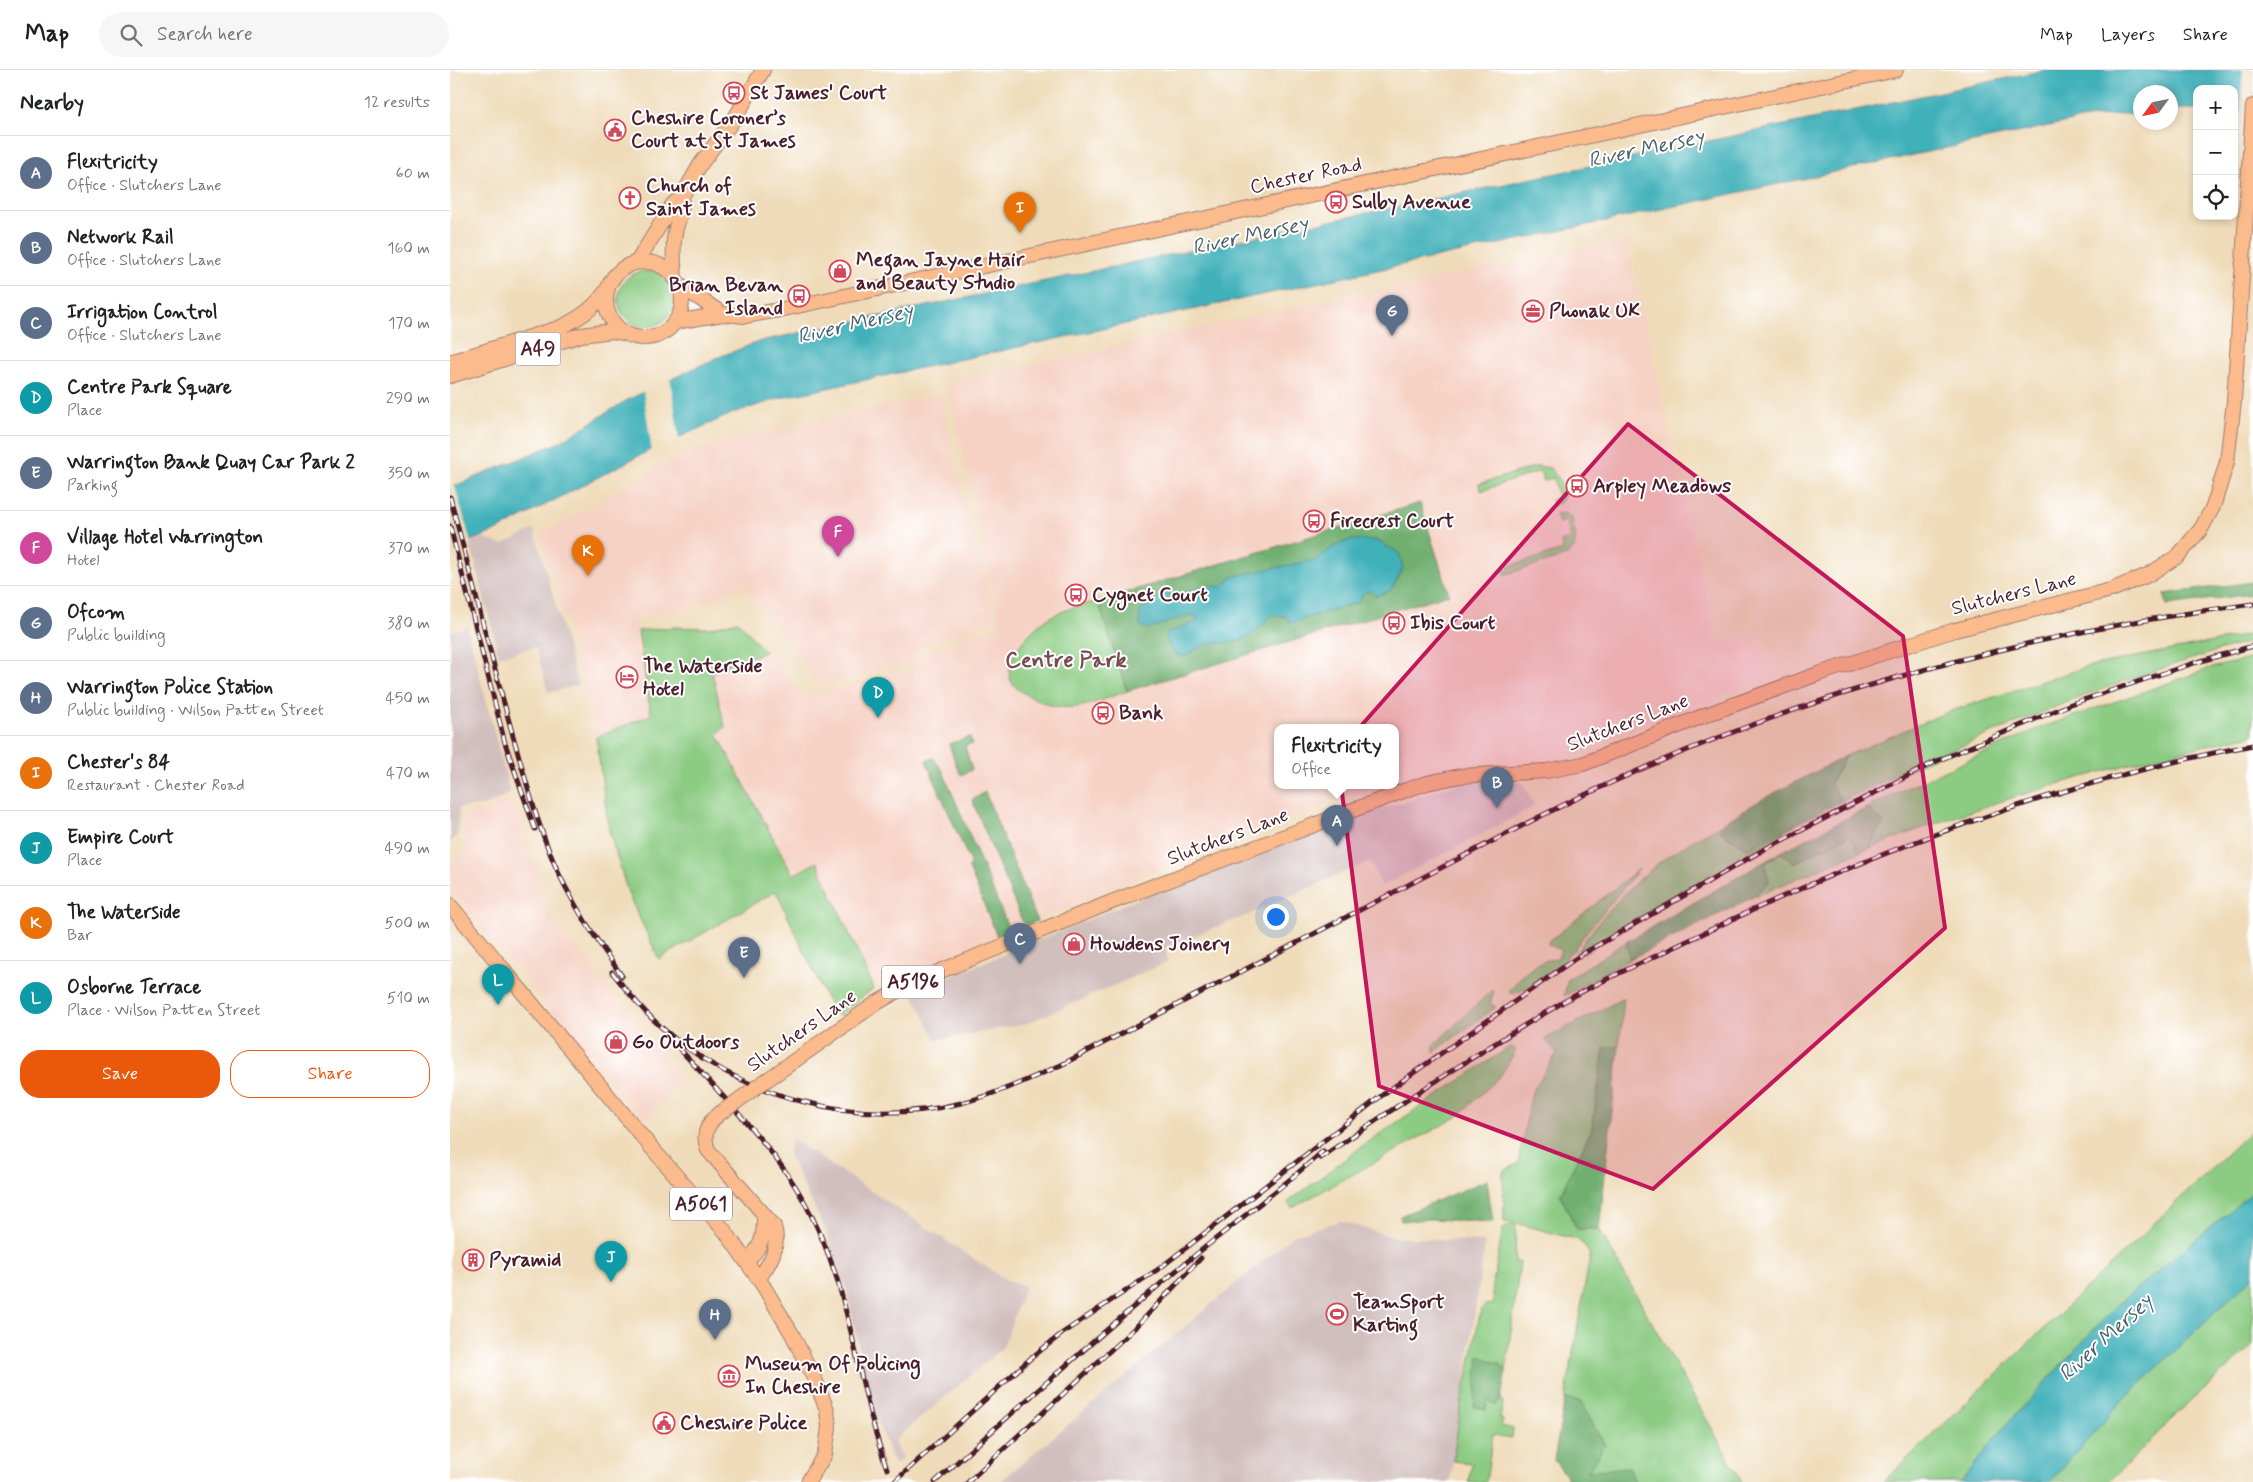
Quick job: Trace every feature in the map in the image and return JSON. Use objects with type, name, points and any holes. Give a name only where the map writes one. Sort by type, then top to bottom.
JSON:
[{"type":"highway","name":"A49","points":[[450,362],[559,328],[592,308],[616,274],[637,262],[673,204],[681,198],[700,165],[736,116],[763,70]]},
{"type":"highway","name":"Chester Road","points":[[675,322],[723,314],[745,316],[779,310],[1896,70]]},
{"type":"highway","name":"Slutchers Lane","points":[[759,1278],[774,1252],[777,1237],[774,1226],[708,1150],[705,1134],[712,1120],[754,1088],[875,1004],[910,983],[1109,903],[1406,790],[1427,783],[1460,776],[1546,771],[1584,764],[1708,714],[1818,674],[1955,630],[2112,590],[2163,567],[2178,556],[2201,528],[2213,507],[2227,462],[2234,401],[2253,106]]},
{"type":"highway","name":"A49","points":[[450,376],[581,335],[612,331],[641,338],[656,336],[670,328],[675,322],[682,298],[677,282],[674,246],[675,233],[684,207],[681,198]]},
{"type":"highway","points":[[637,262],[646,262],[663,267],[677,282]]},
{"type":"highway","name":"Chester Road","points":[[677,282],[723,314]]},
{"type":"highway","points":[[608,287],[606,298],[608,311],[618,328],[628,334]]},
{"type":"highway","name":"A5061","points":[[450,905],[747,1261],[759,1278],[792,1334],[819,1388],[828,1414],[829,1437],[825,1454],[808,1482]]},
{"type":"highway","points":[[747,1261],[761,1245],[764,1237],[764,1216]]},
{"type":"highlighted area","points":[[1628,424],[1903,636],[1945,928],[1653,1189],[1379,1086],[1337,753]]},
{"type":"shaded area","name":"Centre Park","points":[[1626,240],[1717,642],[1756,634],[1768,678],[1562,757],[1528,762],[1462,763],[1399,780],[1399,724],[1274,724],[1274,789],[1374,789],[1252,830],[874,988],[817,862],[793,875],[717,734],[725,727],[712,672],[772,650],[802,697],[921,666],[922,653],[1000,624],[947,382],[1368,292]]},
{"type":"shaded area","points":[[939,394],[995,620],[918,647],[916,662],[817,687],[793,645],[740,583],[721,598],[686,609],[636,617],[652,715],[596,737],[568,627],[539,536],[684,453],[731,440]]},
{"type":"shaded area","points":[[534,529],[578,685],[548,693],[536,647],[499,656],[469,539],[481,534],[484,538],[502,545]]},
{"type":"shaded area","points":[[467,627],[510,793],[487,805],[459,808],[458,835],[450,842],[450,632]]},
{"type":"shaded area","points":[[1470,779],[1522,782],[1535,806],[1382,886],[1370,861],[1248,915],[1165,947],[1168,962],[1025,1024],[936,1040],[912,992],[1136,900],[1359,814],[1405,802]]},
{"type":"shaded area","points":[[512,798],[553,922],[685,1081],[643,1122],[450,890],[450,866],[465,853],[462,812],[488,810]]},
{"type":"shaded area","points":[[792,1139],[1009,1282],[1025,1286],[1003,1347],[894,1441],[902,1458],[895,1466],[871,1405],[848,1295],[825,1229],[788,1154]]},
{"type":"shaded area","points":[[1341,1221],[1393,1237],[1485,1242],[1450,1482],[1000,1482],[1294,1235]]},
{"type":"green space","name":"Brian Bevan Island","points":[[640,271],[652,271],[662,275],[670,283],[674,299],[670,315],[662,323],[652,327],[640,327],[630,323],[622,315],[618,305],[618,293],[622,283],[630,275]]},
{"type":"green space","points":[[1538,466],[1550,468],[1559,479],[1564,496],[1561,502],[1552,506],[1551,500],[1558,497],[1553,478],[1544,481],[1540,471],[1481,491],[1479,484]]},
{"type":"green space","points":[[1420,503],[1449,594],[1127,691],[1098,601]]},
{"type":"green space","points":[[1565,513],[1572,519],[1576,537],[1574,548],[1566,556],[1504,575],[1504,568],[1563,550],[1561,542],[1571,538],[1566,521],[1559,523],[1556,515]]},
{"type":"green space","points":[[2253,582],[2253,594],[2167,605],[2164,594]]},
{"type":"green space","points":[[1098,601],[1127,691],[1095,703],[1069,707],[1046,704],[1017,689],[1011,681],[1010,665],[1018,647],[1031,632],[1056,614]]},
{"type":"green space","points":[[738,621],[765,652],[712,672],[725,727],[717,734],[793,875],[817,862],[874,988],[838,1016],[825,996],[776,891],[659,959],[629,896],[609,831],[596,737],[651,715],[638,631],[671,627],[709,628]]},
{"type":"green space","points":[[2253,634],[2253,641],[2147,673],[2095,692],[1942,754],[1842,801],[1830,784],[1846,756],[1945,713],[2089,666]]},
{"type":"green space","points":[[2253,658],[2253,735],[2107,770],[2011,798],[1870,848],[1875,834],[1884,823],[1867,808],[1898,792],[2037,729],[2211,668]]},
{"type":"green space","points":[[970,737],[972,744],[965,746],[972,770],[961,775],[949,744]]},
{"type":"green space","points":[[1846,756],[1830,783],[1842,801],[1748,849],[1721,832],[1720,825],[1761,800]]},
{"type":"green space","points":[[933,758],[942,769],[1009,929],[1006,938],[999,941],[969,868],[970,862],[926,761]]},
{"type":"green space","points":[[985,792],[1037,921],[1027,925],[1023,923],[972,800]]},
{"type":"green space","points":[[1867,808],[1884,823],[1875,834],[1870,848],[1859,852],[1850,835],[1794,863],[1781,852]]},
{"type":"green space","points":[[1720,825],[1721,832],[1748,849],[1783,831],[1784,833],[1579,956],[1576,953],[1615,904],[1648,872],[1675,852]]},
{"type":"green space","points":[[1850,834],[1859,852],[1751,898],[1769,882],[1765,864],[1781,852],[1794,863]]},
{"type":"green space","points":[[1781,852],[1765,864],[1769,882],[1751,898],[1630,959],[1626,942]]},
{"type":"green space","points":[[1639,869],[1572,952],[1568,954],[1566,962],[1525,989],[1513,994],[1509,992],[1530,969],[1544,961],[1558,958],[1561,950],[1548,944],[1548,942]]},
{"type":"green space","points":[[1626,942],[1630,959],[1564,996],[1568,979]]},
{"type":"green space","points":[[1491,991],[1494,991],[1490,1003],[1496,1007],[1434,1052],[1434,1045]]},
{"type":"green space","points":[[1624,998],[1619,1047],[1604,1049],[1592,1129],[1560,1195],[1577,1229],[1599,1229],[1742,1482],[1635,1482],[1629,1467],[1587,1471],[1580,1401],[1565,1399],[1590,1256],[1586,1247],[1578,1240],[1516,1223],[1515,1262],[1520,1262],[1506,1371],[1500,1364],[1474,1406],[1485,1410],[1488,1401],[1496,1405],[1501,1398],[1503,1403],[1500,1418],[1503,1420],[1501,1426],[1513,1429],[1512,1438],[1493,1435],[1486,1482],[1468,1482],[1472,1463],[1453,1461],[1461,1405],[1481,1309],[1486,1304],[1493,1305],[1493,1283],[1503,1229],[1514,1223],[1504,1222],[1503,1172],[1518,1163],[1532,1092],[1557,1053],[1545,1039]]},
{"type":"green space","points":[[1511,1046],[1516,1050],[1501,1075],[1457,1117],[1292,1208],[1287,1203],[1369,1141]]},
{"type":"green space","points":[[1619,1047],[1599,1229],[1577,1229],[1560,1195],[1592,1129],[1604,1048]]},
{"type":"green space","points":[[2253,1129],[2253,1192],[2115,1307],[2004,1427],[1961,1482],[1883,1482]]},
{"type":"green space","points":[[1487,1180],[1493,1222],[1431,1219],[1401,1221],[1400,1216]]},
{"type":"green space","points":[[2253,1277],[2253,1345],[2181,1410],[2109,1482],[2050,1482],[2120,1403]]},
{"type":"green space","points":[[1479,1356],[1500,1364],[1506,1371],[1501,1398],[1496,1405],[1488,1401],[1485,1410],[1474,1406]]},
{"type":"green space","points":[[1565,1399],[1580,1401],[1605,1445],[1588,1471],[1629,1467],[1635,1482],[1568,1482],[1566,1475],[1554,1460]]},
{"type":"water","name":"River Mersey","points":[[2045,70],[2253,70],[2253,112],[2238,110],[2238,85],[2193,85],[2193,109],[2178,109],[2178,85],[2133,85],[2133,113],[2086,118],[781,398],[736,412],[648,451],[496,531],[450,548],[450,488],[560,442],[627,400],[716,358],[761,341]]},
{"type":"water","points":[[1350,540],[1375,540],[1399,553],[1403,568],[1391,590],[1376,596],[1371,591],[1363,593],[1359,602],[1290,623],[1286,616],[1272,615],[1250,636],[1242,640],[1208,644],[1186,656],[1177,654],[1172,650],[1166,634],[1197,621],[1197,616],[1189,615],[1148,629],[1140,625],[1140,611],[1163,594],[1181,594],[1209,586],[1221,587],[1233,576],[1315,560],[1333,547]]},
{"type":"water","name":"River Mersey","points":[[2253,1192],[2253,1277],[2120,1403],[2050,1482],[1961,1482],[2004,1427],[2115,1307]]},
{"type":"pier","points":[[2243,70],[2253,70],[2253,115],[2240,112]]},
{"type":"pier","points":[[670,377],[679,440],[652,452],[643,390]]},
{"type":"pier","points":[[454,483],[471,543],[450,550],[450,485]]},
{"type":"railway","points":[[450,497],[507,713],[540,827],[560,876],[574,902],[622,976]]},
{"type":"railway","points":[[450,526],[505,743],[535,829]]},
{"type":"railway","points":[[612,972],[653,1020],[692,1051],[726,1072],[763,1089],[802,1101],[841,1109],[881,1112],[921,1110],[961,1103],[999,1091],[1061,1065],[1541,816],[1625,776],[1711,740],[1799,708],[1888,680],[1978,655],[2161,617],[2253,604]]},
{"type":"railway","points":[[894,1482],[1031,1358],[1064,1332],[1160,1268],[1385,1093],[1579,956],[1763,850],[1937,761],[2071,704],[2194,663],[2253,646]]},
{"type":"railway","points":[[1320,1158],[1466,1062],[1570,998],[1616,974],[1818,881],[1888,852],[2032,801],[2178,761],[2253,745]]},
{"type":"railway","points":[[678,1047],[768,1148],[798,1190],[813,1219],[837,1279],[879,1446],[887,1469]]},
{"type":"railway","points":[[935,1482],[1141,1300],[1323,1151]]},
{"type":"railway","points":[[968,1482],[1141,1322],[1201,1258]]},
{"type":"place","name":"St James' Court","points":[[734,93]]},
{"type":"place","name":"Cheshire Coroner’s Court at St James","points":[[615,130]]},
{"type":"place","name":"Church of Saint James","points":[[630,198]]},
{"type":"place","name":"Sulby Avenue","points":[[1336,202]]},
{"type":"place","name":"Chester's 84","points":[[1020,233]]},
{"type":"place","name":"Megan Jayne Hair and Beauty Studio","points":[[840,271]]},
{"type":"place","name":"Brian Bevan Island","points":[[799,296]]},
{"type":"place","name":"Phonak UK","points":[[1533,311]]},
{"type":"place","name":"Ofcom","points":[[1392,336]]},
{"type":"place","name":"Arpley Meadows","points":[[1577,486]]},
{"type":"place","name":"Firecrest Court","points":[[1314,521]]},
{"type":"place","name":"Village Hotel Warrington","points":[[838,557]]},
{"type":"place","name":"The Waterside","points":[[588,576]]},
{"type":"place","name":"Cygnet Court","points":[[1076,595]]},
{"type":"place","name":"Ibis Court","points":[[1394,623]]},
{"type":"place","name":"The Waterside Hotel","points":[[627,677]]},
{"type":"place","name":"Bank","points":[[1103,713]]},
{"type":"place","name":"Centre Park Square","points":[[878,718]]},
{"type":"place","name":"Network Rail","points":[[1497,808]]},
{"type":"place","name":"Flexitricity","points":[[1337,846]]},
{"type":"place","name":"Howdens Joinery","points":[[1074,944]]},
{"type":"place","name":"Irrigation Control","points":[[1020,964]]},
{"type":"place","name":"Warrington Bank Quay Car Park 2","points":[[744,978]]},
{"type":"place","name":"Osborne Terrace","points":[[498,1005]]},
{"type":"place","name":"Go Outdoors","points":[[616,1042]]},
{"type":"place","name":"Pyramid","points":[[473,1260]]},
{"type":"place","name":"Empire Court","points":[[611,1282]]},
{"type":"place","name":"TeamSport Karting","points":[[1337,1314]]},
{"type":"place","name":"Warrington Police Station","points":[[715,1340]]},
{"type":"place","name":"Museum Of Policing In Cheshire","points":[[729,1376]]},
{"type":"place","name":"Cheshire Police","points":[[664,1423]]},
{"type":"district","name":"Centre Park","points":[[1066,661]]}]
